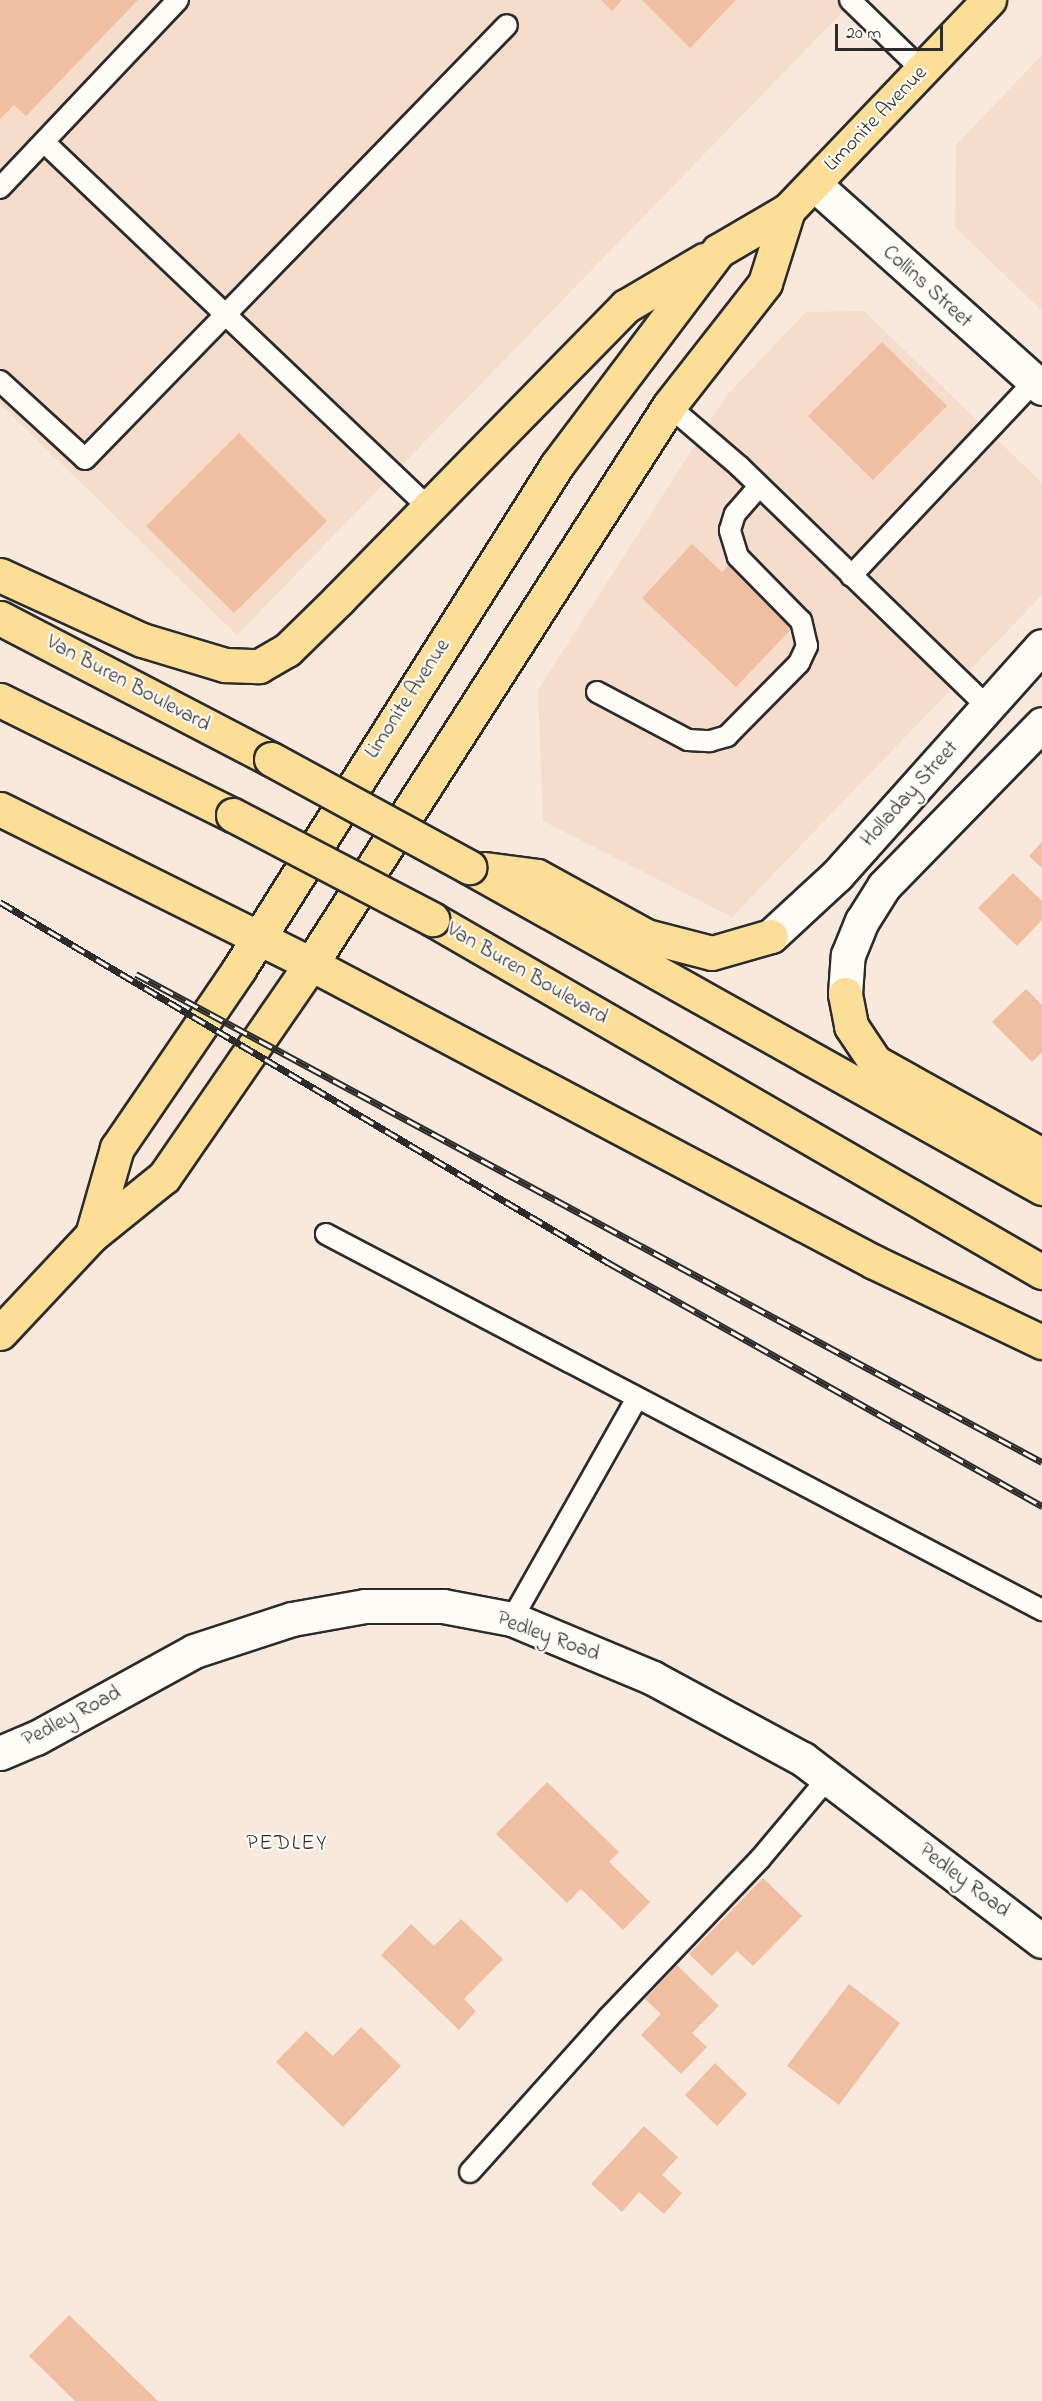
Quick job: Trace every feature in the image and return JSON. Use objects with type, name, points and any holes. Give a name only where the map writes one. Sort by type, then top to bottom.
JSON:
[{"type":"main road","name":"Limonite Avenue","points":[[92,1235],[117,1148],[258,937],[557,465],[718,251],[788,210],[989,0]]},
{"type":"main road","name":"Limonite Avenue","points":[[0,1334],[92,1235],[164,1177],[311,964],[669,406],[765,283],[788,210]]},
{"type":"main road","points":[[0,575],[142,640],[225,665],[259,666],[287,650],[430,509],[626,306],[718,251]]},
{"type":"main road","name":"Van Buren Boulevard","points":[[0,618],[271,759],[469,867],[1042,1188]]},
{"type":"main road","name":"Van Buren Boulevard","points":[[0,700],[233,815],[432,920],[1042,1272]]},
{"type":"main road","points":[[0,809],[311,964],[874,1262],[1042,1342]]},
{"type":"main road","points":[[469,867],[537,876],[646,936],[712,953],[771,936]]},
{"type":"main road","points":[[845,994],[851,1026],[875,1062],[1042,1155]]},
{"type":"street","name":"Collins Street","points":[[814,184],[1038,385]]},
{"type":"street","name":"Holladay Street","points":[[771,936],[837,875],[1042,646]]},
{"type":"street","name":"Holladay Street","points":[[845,994],[848,955],[862,921],[884,886],[1042,724]]},
{"type":"street","name":"Pedley Road","points":[[0,1753],[36,1738],[194,1652],[292,1619],[364,1606],[443,1606],[512,1619],[653,1678],[803,1759],[1042,1941]]},
{"type":"lane","points":[[0,188],[178,0]]},
{"type":"lane","points":[[850,0],[922,70]]},
{"type":"lane","points":[[0,381],[85,459],[507,25]]},
{"type":"lane","points":[[44,142],[430,509]]},
{"type":"lane","points":[[851,576],[1038,385]]},
{"type":"lane","points":[[669,406],[759,486],[988,707]]},
{"type":"lane","points":[[597,692],[688,740],[710,741],[727,736],[799,663],[807,646],[801,621],[738,557],[730,530],[735,514],[759,486]]},
{"type":"lane","points":[[326,1234],[1042,1610]]},
{"type":"lane","points":[[512,1619],[637,1398]]},
{"type":"lane","points":[[470,2172],[608,2018],[760,1859],[828,1778]]},
{"type":"shaded area","points":[[0,0],[854,0],[237,635],[0,404]]},
{"type":"shaded area","points":[[1042,55],[1042,311],[955,227],[956,145]]},
{"type":"shaded area","points":[[864,311],[1042,483],[1042,595],[732,917],[543,821],[538,690],[727,395],[806,312]]},
{"type":"building","points":[[0,0],[138,0],[26,116],[14,105],[0,119]]},
{"type":"building","points":[[601,0],[622,0],[612,11]]},
{"type":"building","points":[[642,0],[736,0],[690,48]]},
{"type":"building","points":[[882,342],[947,406],[873,480],[808,416]]},
{"type":"building","points":[[239,433],[327,521],[234,613],[146,526]]},
{"type":"building","points":[[692,544],[722,572],[730,564],[794,626],[736,687],[642,598]]},
{"type":"building","points":[[1042,842],[1042,868],[1029,856]]},
{"type":"building","points":[[1013,873],[1042,901],[1042,920],[1017,946],[978,908]]},
{"type":"building","points":[[1026,989],[1042,1005],[1042,1052],[1032,1062],[992,1022]]},
{"type":"building","points":[[547,1782],[619,1852],[609,1862],[650,1902],[623,1930],[581,1889],[567,1903],[496,1834]]},
{"type":"building","points":[[763,1878],[802,1916],[753,1966],[737,1951],[712,1976],[689,1954]]},
{"type":"building","points":[[461,1919],[503,1959],[464,1999],[476,2011],[459,2030],[381,1955],[411,1924],[434,1946]]},
{"type":"building","points":[[677,1965],[719,2006],[692,2033],[707,2047],[681,2074],[641,2035],[661,2014],[645,1999]]},
{"type":"building","points":[[849,1984],[900,2023],[839,2105],[787,2066]]},
{"type":"building","points":[[361,2027],[401,2066],[343,2127],[276,2062],[306,2031],[333,2056]]},
{"type":"building","points":[[715,2063],[747,2094],[717,2126],[685,2095]]},
{"type":"building","points":[[644,2126],[678,2157],[662,2175],[682,2193],[664,2214],[639,2192],[622,2212],[591,2184]]},
{"type":"building","points":[[69,2315],[158,2401],[75,2401],[29,2356]]},
{"type":"railway","points":[[0,902],[609,1263],[1042,1506]]},
{"type":"railway","points":[[136,974],[1042,1462]]},
{"type":"district","name":"PEDLEY","points":[[287,1845]]}]
